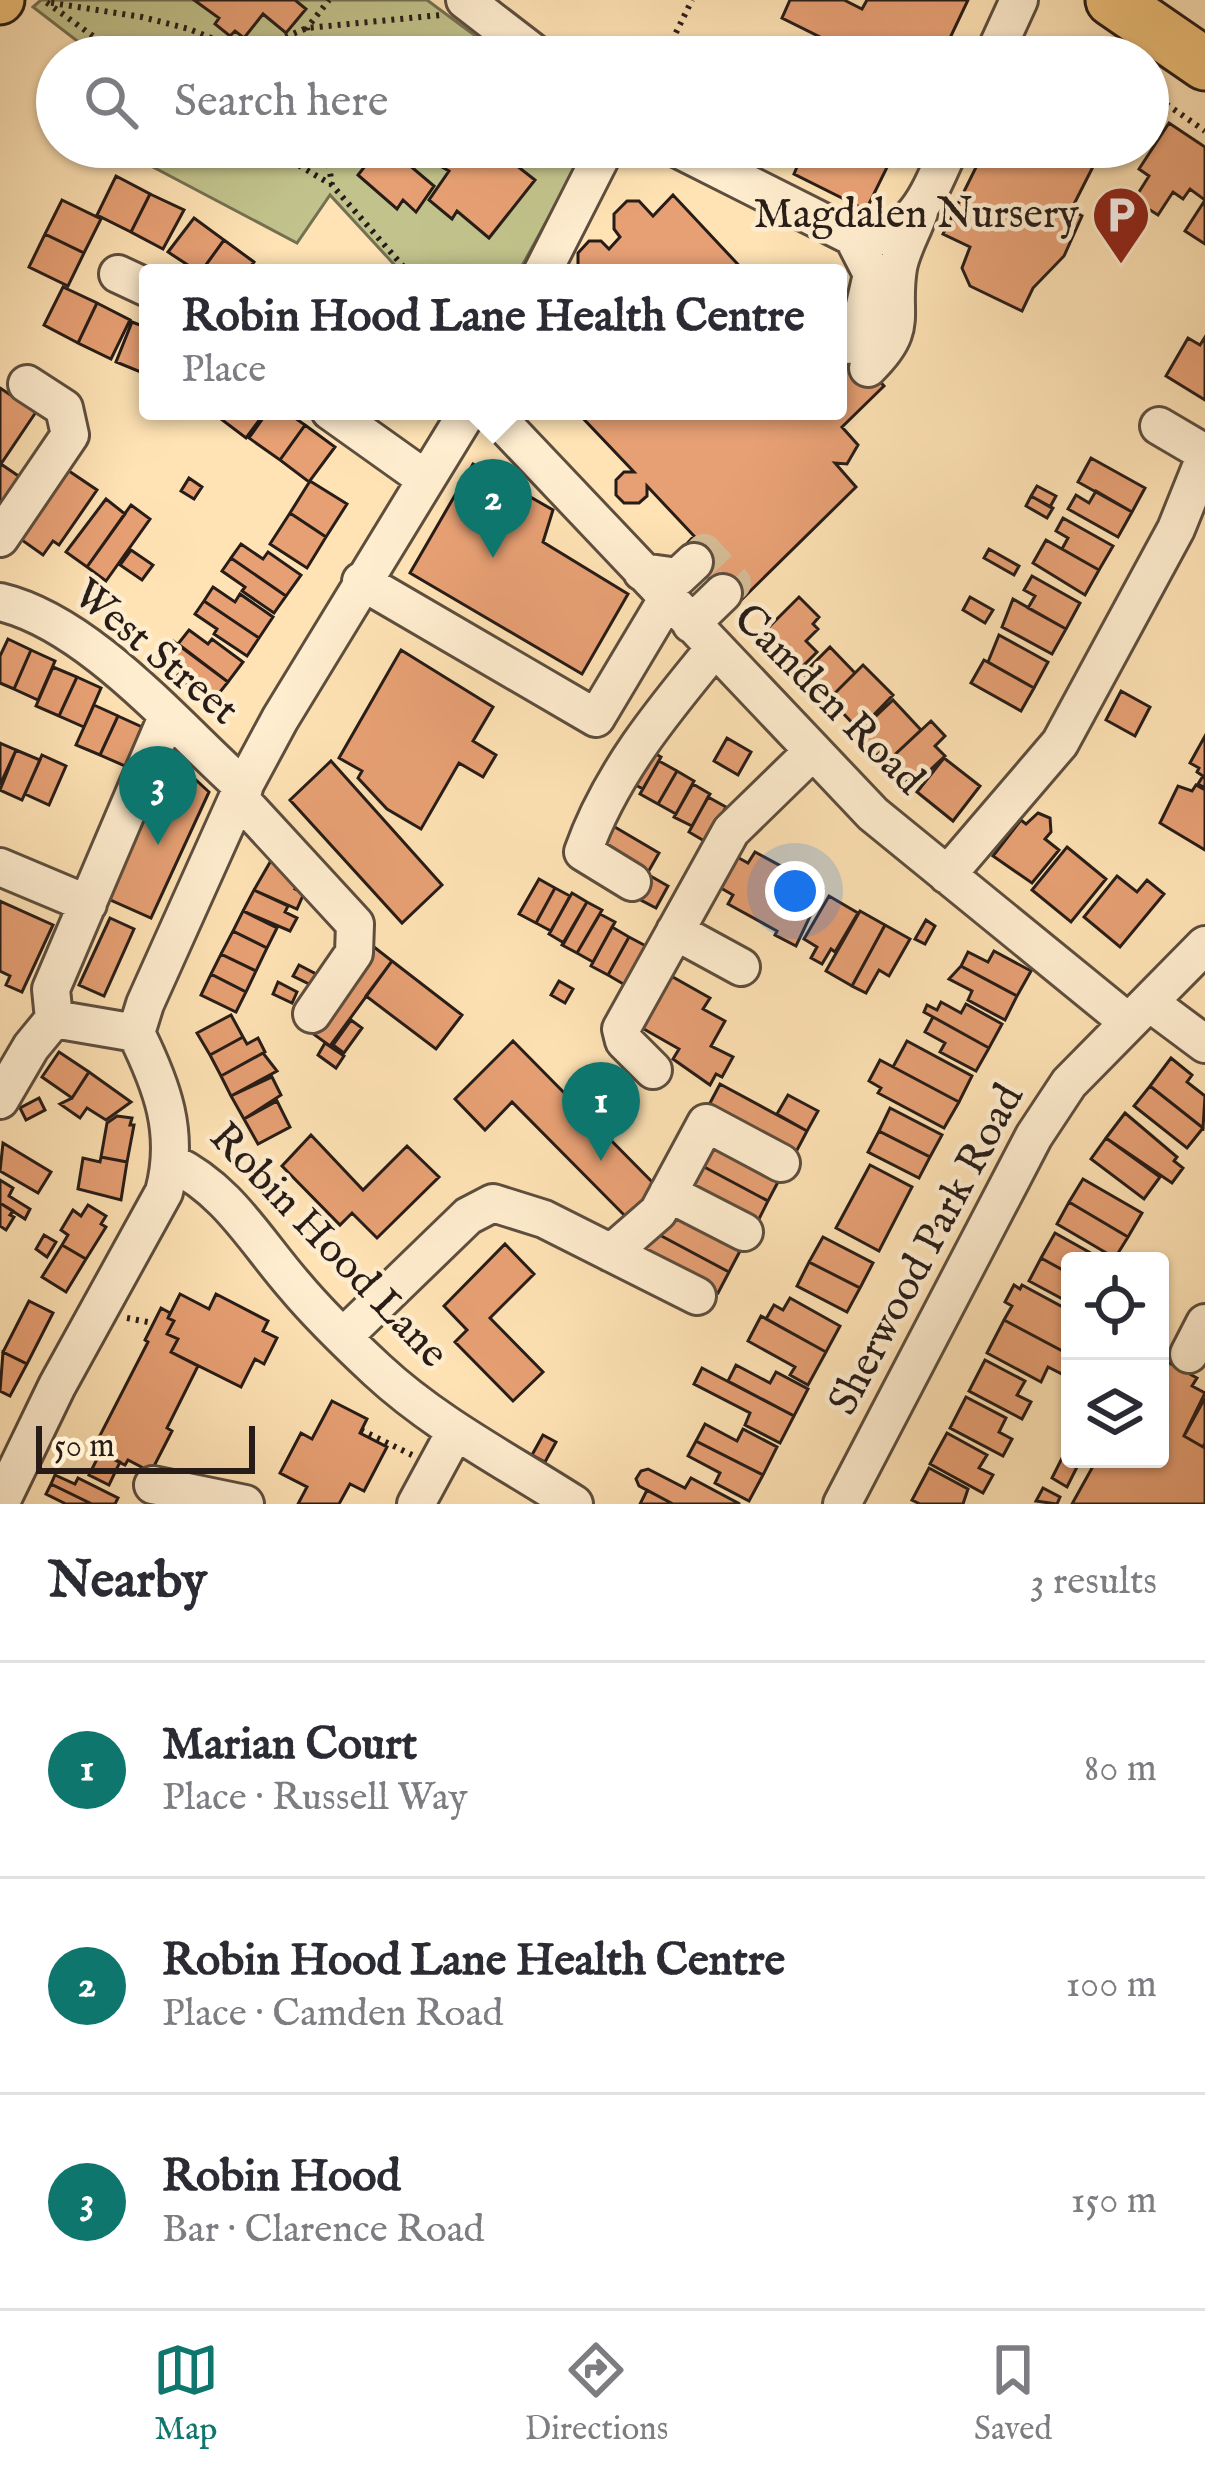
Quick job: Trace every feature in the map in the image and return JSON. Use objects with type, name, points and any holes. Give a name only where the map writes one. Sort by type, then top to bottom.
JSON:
[{"type":"highway","points":[[1112,0],[1142,14],[1205,64]]},
{"type":"street","points":[[1003,36],[1019,0]]},
{"type":"street","points":[[473,6],[512,36]]},
{"type":"street","points":[[547,264],[595,168]]},
{"type":"street","points":[[716,168],[853,237],[875,239],[904,226],[920,210]]},
{"type":"street","points":[[853,237],[872,274],[857,357],[889,347],[899,314],[898,268],[940,168]]},
{"type":"street","points":[[0,538],[70,435],[64,408],[27,384]]},
{"type":"street","points":[[343,420],[424,478]]},
{"type":"street","points":[[54,1019],[136,1033],[241,792],[361,581],[462,420]]},
{"type":"street","name":"Camden Road","points":[[499,420],[873,814],[1070,975],[1205,1044]]},
{"type":"street","points":[[947,875],[1060,742],[1176,529],[1205,455],[1159,426]]},
{"type":"street","points":[[632,882],[583,853],[597,812],[651,727],[678,611],[678,577],[694,562]]},
{"type":"street","points":[[361,581],[596,718],[678,611],[723,592]]},
{"type":"street","name":"West Street","points":[[0,602],[32,609],[59,624],[167,718],[241,792],[355,924],[354,953],[312,1014]]},
{"type":"street","points":[[0,1100],[54,1019],[51,988],[167,718]]},
{"type":"street","points":[[653,1070],[624,1041],[621,1029],[731,831],[811,753]]},
{"type":"street","points":[[0,867],[88,904]]},
{"type":"street","points":[[675,931],[741,967]]},
{"type":"street","name":"Sherwood Park Road","points":[[842,1504],[1034,1136],[1069,1083],[1205,945]]},
{"type":"street","name":"Robin Hood Lane","points":[[136,1033],[169,1113],[172,1163],[193,1173],[230,1205],[294,1286],[393,1384],[455,1432],[574,1504]]},
{"type":"street","points":[[611,1253],[658,1212],[706,1123],[782,1163]]},
{"type":"street","points":[[0,1504],[57,1386],[164,1192],[172,1163]]},
{"type":"street","points":[[668,1193],[744,1232]]},
{"type":"street","points":[[343,1337],[468,1216],[493,1203],[544,1219],[697,1296]]},
{"type":"street","points":[[416,1504],[455,1432]]},
{"type":"street","points":[[153,1485],[245,1504]]},
{"type":"path","points":[[308,36],[307,28],[329,0]]},
{"type":"path","points":[[674,36],[692,0]]},
{"type":"path","points":[[22,1],[142,17],[206,36]]},
{"type":"path","points":[[22,1],[84,36]]},
{"type":"path","points":[[288,36],[307,28],[473,6]]},
{"type":"path","points":[[1169,106],[1205,131]]},
{"type":"path","points":[[303,168],[332,185],[401,264]]},
{"type":"path","points":[[329,168],[332,185]]},
{"type":"path","points":[[361,1430],[436,1467]]},
{"type":"green space","points":[[41,0],[427,0],[476,36],[71,36],[33,7]]},
{"type":"green space","points":[[155,168],[576,168],[523,264],[394,264],[330,195],[297,243]]},
{"type":"building","points":[[194,0],[295,0],[306,9],[286,33],[263,14],[246,36],[235,31],[230,36],[215,24],[219,18]]},
{"type":"building","points":[[790,0],[844,0],[862,9],[867,0],[968,0],[951,36],[818,36],[782,18]]},
{"type":"building","points":[[1169,123],[1205,147],[1205,200],[1190,189],[1183,199],[1173,192],[1158,215],[1134,200],[1149,176],[1139,169],[1169,168]]},
{"type":"building","points":[[364,168],[413,168],[434,186],[416,212],[403,200],[397,209],[358,175]]},
{"type":"building","points":[[444,168],[520,168],[535,180],[489,238],[457,211],[452,219],[429,200],[449,171]]},
{"type":"building","points":[[797,168],[887,168],[866,210],[794,174]]},
{"type":"building","points":[[976,168],[1092,168],[1071,210],[1082,216],[1064,256],[1033,288],[1022,311],[970,286],[962,268],[970,247],[943,234]]},
{"type":"building","points":[[116,176],[150,194],[131,232],[97,215]]},
{"type":"building","points":[[150,194],[184,210],[163,249],[131,232]]},
{"type":"building","points":[[673,195],[738,264],[578,264],[578,253],[589,241],[601,241],[609,249],[620,237],[614,229],[614,214],[627,201],[639,201],[653,216]]},
{"type":"building","points":[[62,200],[101,219],[84,253],[45,234]]},
{"type":"building","points":[[1205,200],[1205,244],[1185,231]]},
{"type":"building","points":[[194,218],[224,240],[207,264],[186,264],[168,252]]},
{"type":"building","points":[[45,234],[84,253],[68,286],[29,267]]},
{"type":"building","points":[[224,240],[254,262],[253,264],[207,264]]},
{"type":"building","points":[[63,287],[97,303],[78,343],[44,325]]},
{"type":"building","points":[[97,303],[130,320],[111,359],[78,343]]},
{"type":"building","points":[[132,322],[139,325],[139,371],[116,362]]},
{"type":"building","points":[[1205,337],[1205,400],[1166,376],[1188,338],[1200,345]]},
{"type":"building","points":[[847,346],[884,386],[842,427],[858,445],[847,464],[835,463],[856,487],[735,606],[682,549],[694,536],[647,486],[647,496],[639,503],[624,503],[616,495],[616,480],[624,472],[634,472],[585,420],[847,420]]},
{"type":"building","points":[[0,388],[36,412],[1,464],[20,477],[0,521]]},
{"type":"building","points":[[222,420],[259,420],[246,438]]},
{"type":"building","points":[[262,420],[298,420],[305,425],[280,460],[249,438]]},
{"type":"building","points":[[305,425],[335,447],[309,482],[280,460]]},
{"type":"building","points":[[1091,458],[1145,488],[1132,512],[1078,482]]},
{"type":"building","points":[[473,464],[553,510],[543,542],[628,594],[582,674],[410,573]]},
{"type":"building","points":[[66,469],[97,490],[59,545],[53,541],[43,555],[19,538]]},
{"type":"building","points":[[189,478],[202,487],[194,499],[181,491]]},
{"type":"building","points":[[310,481],[347,504],[326,537],[290,513]]},
{"type":"building","points":[[1037,486],[1056,496],[1050,507],[1031,496]]},
{"type":"building","points":[[1096,491],[1132,512],[1118,537],[1068,509],[1076,495],[1089,503]]},
{"type":"building","points":[[1031,496],[1053,508],[1047,518],[1026,506]]},
{"type":"building","points":[[106,499],[125,514],[87,567],[66,552]]},
{"type":"building","points":[[131,505],[150,519],[106,581],[87,567]]},
{"type":"building","points":[[290,513],[326,537],[307,568],[270,544]]},
{"type":"building","points":[[1063,518],[1113,546],[1099,570],[1062,549],[1068,538],[1056,531]]},
{"type":"building","points":[[1046,540],[1099,570],[1085,595],[1033,563]]},
{"type":"building","points":[[241,544],[263,559],[268,552],[301,575],[286,596],[231,558]]},
{"type":"building","points":[[989,549],[1019,566],[1014,575],[984,558]]},
{"type":"building","points":[[131,550],[153,565],[142,580],[120,565]]},
{"type":"building","points":[[231,558],[286,596],[274,613],[222,571]]},
{"type":"building","points":[[1032,576],[1080,603],[1066,629],[1028,608],[1035,596],[1024,590]]},
{"type":"building","points":[[213,587],[235,602],[240,594],[273,617],[259,638],[204,601]]},
{"type":"building","points":[[799,597],[819,617],[813,624],[818,629],[806,641],[817,652],[801,668],[765,631]]},
{"type":"building","points":[[970,597],[993,610],[985,623],[963,610]]},
{"type":"building","points":[[1013,599],[1066,629],[1052,654],[1002,627]]},
{"type":"building","points":[[204,601],[259,638],[247,656],[214,634],[217,629],[195,614]]},
{"type":"building","points":[[189,630],[208,644],[212,639],[243,662],[228,682],[178,644]]},
{"type":"building","points":[[999,635],[1048,662],[1034,688],[988,662]]},
{"type":"building","points":[[8,639],[31,650],[14,689],[0,683],[0,656]]},
{"type":"building","points":[[173,641],[228,682],[212,702],[177,676],[182,671],[162,656]]},
{"type":"building","points":[[830,647],[855,673],[826,702],[803,674]]},
{"type":"building","points":[[31,650],[55,661],[38,700],[14,689]]},
{"type":"building","points":[[401,650],[493,707],[473,741],[496,755],[483,777],[459,763],[421,829],[387,809],[358,778],[362,771],[339,758]]},
{"type":"building","points":[[984,660],[1034,688],[1021,711],[971,683]]},
{"type":"building","points":[[863,665],[893,695],[859,730],[826,702]]},
{"type":"building","points":[[53,667],[77,677],[59,716],[36,706]]},
{"type":"building","points":[[77,677],[101,688],[84,727],[59,716]]},
{"type":"building","points":[[1121,691],[1150,707],[1135,736],[1106,720]]},
{"type":"building","points":[[893,700],[921,730],[888,761],[881,752],[875,757],[859,741],[863,738],[858,733]]},
{"type":"building","points":[[94,705],[118,716],[100,755],[76,745]]},
{"type":"building","points":[[118,716],[142,727],[125,766],[100,755]]},
{"type":"building","points":[[931,721],[945,736],[935,746],[945,756],[912,787],[903,778],[898,783],[885,769],[891,764],[888,761]]},
{"type":"building","points":[[1205,736],[1205,788],[1198,784],[1203,776],[1199,768],[1190,763]]},
{"type":"building","points":[[727,738],[751,752],[738,775],[714,761]]},
{"type":"building","points":[[0,743],[16,750],[0,785]]},
{"type":"building","points":[[646,748],[661,757],[643,789],[628,781]]},
{"type":"building","points":[[16,750],[40,760],[22,800],[0,790]]},
{"type":"building","points":[[42,755],[66,766],[49,805],[25,794]]},
{"type":"building","points":[[171,757],[209,792],[151,918],[106,898]]},
{"type":"building","points":[[944,758],[980,786],[953,821],[917,792]]},
{"type":"building","points":[[331,761],[442,885],[402,923],[290,800]]},
{"type":"building","points":[[659,761],[677,771],[658,804],[640,794]]},
{"type":"building","points":[[677,771],[694,781],[676,814],[658,804]]},
{"type":"building","points":[[693,784],[710,794],[692,826],[674,817]]},
{"type":"building","points":[[1196,785],[1205,790],[1205,850],[1160,823],[1178,786],[1192,791]]},
{"type":"building","points":[[708,797],[726,807],[706,842],[689,832]]},
{"type":"building","points":[[1038,813],[1050,818],[1051,832],[1045,839],[1059,850],[1032,883],[993,856],[1021,820],[1026,824]]},
{"type":"building","points":[[608,823],[659,853],[647,874],[596,845]]},
{"type":"building","points":[[1067,847],[1106,879],[1071,922],[1032,890]]},
{"type":"building","points":[[728,852],[748,863],[755,852],[823,889],[796,946],[728,904],[733,895],[714,884]]},
{"type":"building","points":[[273,857],[302,875],[295,889],[304,893],[297,909],[254,890]]},
{"type":"building","points":[[647,874],[668,886],[656,908],[635,897]]},
{"type":"building","points":[[1117,876],[1137,892],[1147,880],[1164,894],[1120,947],[1084,917]]},
{"type":"building","points":[[539,879],[555,888],[536,923],[519,914]]},
{"type":"building","points":[[555,888],[570,896],[551,931],[536,923]]},
{"type":"building","points":[[254,890],[288,906],[285,912],[297,918],[290,931],[243,911]]},
{"type":"building","points":[[572,893],[587,902],[564,943],[549,934]]},
{"type":"building","points":[[829,896],[858,913],[835,952],[831,949],[822,964],[811,958],[817,947],[804,939]]},
{"type":"building","points":[[0,901],[53,925],[22,992],[6,985],[10,976],[0,971]]},
{"type":"building","points":[[587,902],[602,910],[577,953],[562,945]]},
{"type":"building","points":[[243,911],[277,928],[267,948],[233,931]]},
{"type":"building","points":[[860,911],[885,925],[852,986],[826,971]]},
{"type":"building","points":[[600,914],[615,922],[593,962],[577,953]]},
{"type":"building","points":[[110,918],[134,929],[104,996],[79,985]]},
{"type":"building","points":[[926,920],[935,926],[925,944],[915,939]]},
{"type":"building","points":[[885,925],[910,939],[889,976],[879,970],[866,993],[852,986]]},
{"type":"building","points":[[612,927],[629,937],[608,975],[591,966]]},
{"type":"building","points":[[233,931],[267,948],[256,971],[221,954]]},
{"type":"building","points":[[629,937],[646,946],[625,985],[608,975]]},
{"type":"building","points":[[374,947],[392,961],[330,1046],[312,1033]]},
{"type":"building","points":[[994,951],[1031,971],[1017,996],[961,966],[968,952],[988,962]]},
{"type":"building","points":[[221,954],[256,971],[246,992],[211,974]]},
{"type":"building","points":[[392,961],[462,1015],[436,1049],[366,996]]},
{"type":"building","points":[[299,965],[316,974],[311,985],[293,976]]},
{"type":"building","points":[[961,966],[1017,996],[1005,1020],[968,1000],[972,991],[949,979]]},
{"type":"building","points":[[664,972],[710,998],[703,1009],[725,1021],[711,1046],[733,1057],[722,1077],[716,1074],[710,1085],[673,1059],[679,1049],[635,1024]]},
{"type":"building","points":[[211,974],[246,992],[236,1012],[201,995]]},
{"type":"building","points":[[559,981],[573,989],[565,1003],[551,995]]},
{"type":"building","points":[[278,982],[297,992],[292,1003],[273,994]]},
{"type":"building","points":[[941,1002],[961,1013],[966,1004],[1002,1024],[989,1048],[924,1012],[927,1005],[937,1010]]},
{"type":"building","points":[[231,1015],[243,1037],[210,1055],[197,1033]]},
{"type":"building","points":[[933,1017],[989,1048],[976,1071],[940,1052],[945,1043],[925,1032]]},
{"type":"building","points":[[351,1020],[362,1028],[344,1053],[333,1045]]},
{"type":"building","points":[[243,1037],[247,1044],[258,1038],[265,1052],[221,1076],[210,1055]]},
{"type":"building","points":[[513,1041],[663,1193],[632,1223],[512,1102],[485,1130],[455,1099]]},
{"type":"building","points":[[907,1041],[972,1076],[959,1102],[893,1067]]},
{"type":"building","points":[[325,1043],[344,1056],[336,1068],[318,1055]]},
{"type":"building","points":[[59,1052],[89,1072],[72,1098],[42,1077]]},
{"type":"building","points":[[263,1053],[277,1071],[231,1096],[221,1076]]},
{"type":"building","points":[[1171,1058],[1192,1075],[1187,1082],[1205,1096],[1203,1128],[1150,1086]]},
{"type":"building","points":[[880,1060],[959,1102],[944,1128],[878,1093],[881,1088],[869,1081]]},
{"type":"building","points":[[89,1072],[131,1102],[106,1120],[87,1108],[80,1118],[60,1104],[72,1098]]},
{"type":"building","points":[[272,1077],[281,1095],[244,1119],[231,1096]]},
{"type":"building","points":[[720,1084],[807,1131],[796,1152],[709,1105]]},
{"type":"building","points":[[1150,1086],[1203,1128],[1187,1148],[1134,1106]]},
{"type":"building","points":[[788,1095],[818,1111],[807,1131],[777,1114]]},
{"type":"building","points":[[39,1098],[45,1110],[26,1120],[20,1108]]},
{"type":"building","points":[[277,1101],[290,1127],[258,1144],[244,1119]]},
{"type":"building","points":[[890,1108],[942,1135],[930,1157],[879,1131]]},
{"type":"building","points":[[1125,1113],[1177,1157],[1174,1161],[1183,1168],[1172,1183],[1106,1138]]},
{"type":"building","points":[[117,1116],[132,1118],[130,1125],[134,1125],[127,1162],[101,1157],[107,1123]]},
{"type":"building","points":[[879,1131],[930,1157],[919,1178],[868,1152]]},
{"type":"building","points":[[311,1135],[363,1190],[407,1146],[439,1177],[377,1238],[352,1213],[340,1225],[282,1166]]},
{"type":"building","points":[[1106,1138],[1160,1177],[1144,1199],[1091,1159]]},
{"type":"building","points":[[704,1140],[779,1180],[768,1201],[693,1161]]},
{"type":"building","points":[[3,1143],[51,1172],[38,1193],[0,1171]]},
{"type":"building","points":[[101,1157],[127,1162],[121,1200],[78,1189],[83,1158],[100,1162]]},
{"type":"building","points":[[693,1161],[768,1201],[757,1223],[681,1183]]},
{"type":"building","points":[[870,1165],[912,1187],[879,1251],[836,1228]]},
{"type":"building","points":[[1083,1179],[1142,1213],[1128,1237],[1069,1202]]},
{"type":"building","points":[[0,1180],[13,1188],[9,1196],[30,1209],[25,1219],[0,1203]]},
{"type":"building","points":[[1069,1202],[1128,1237],[1119,1252],[1105,1252],[1057,1224]]},
{"type":"building","points":[[0,1203],[13,1211],[6,1230],[0,1226]]},
{"type":"building","points":[[88,1205],[106,1216],[101,1224],[106,1227],[86,1259],[62,1245],[68,1235],[61,1230],[73,1210],[81,1216]]},
{"type":"building","points":[[665,1211],[740,1251],[729,1272],[654,1232]]},
{"type":"building","points":[[654,1232],[729,1272],[718,1293],[643,1254]]},
{"type":"building","points":[[1055,1233],[1089,1252],[1061,1252],[1061,1269],[1041,1258]]},
{"type":"building","points":[[44,1235],[56,1242],[47,1257],[36,1249]]},
{"type":"building","points":[[823,1237],[873,1263],[860,1288],[809,1262]]},
{"type":"building","points":[[505,1244],[534,1274],[490,1318],[543,1372],[513,1401],[455,1342],[467,1330],[444,1306]]},
{"type":"building","points":[[62,1245],[86,1259],[66,1292],[42,1277]]},
{"type":"building","points":[[1041,1258],[1061,1269],[1061,1298],[1029,1281]]},
{"type":"building","points":[[809,1262],[860,1288],[847,1312],[797,1286]]},
{"type":"building","points":[[1014,1285],[1020,1289],[1022,1285],[1061,1306],[1061,1350],[1004,1320],[1012,1306],[1005,1302]]},
{"type":"building","points":[[180,1294],[209,1309],[216,1294],[268,1321],[263,1331],[277,1338],[264,1364],[255,1359],[241,1387],[171,1352],[178,1339],[167,1334],[174,1321],[168,1318]]},
{"type":"building","points":[[790,1298],[840,1326],[826,1352],[766,1319],[774,1305],[783,1310]]},
{"type":"building","points":[[29,1301],[53,1313],[27,1364],[3,1352]]},
{"type":"building","points":[[161,1308],[174,1321],[167,1334],[178,1339],[171,1352],[198,1366],[151,1472],[93,1449]]},
{"type":"building","points":[[761,1316],[826,1352],[808,1385],[790,1375],[795,1367],[748,1341]]},
{"type":"building","points":[[1004,1320],[1061,1350],[1061,1374],[1048,1367],[1041,1382],[987,1353]]},
{"type":"building","points":[[3,1352],[27,1364],[10,1396],[0,1391]]},
{"type":"building","points":[[985,1360],[1025,1381],[1017,1395],[1031,1402],[1022,1419],[969,1391]]},
{"type":"building","points":[[1169,1363],[1197,1378],[1192,1386],[1205,1393],[1184,1436],[1203,1447],[1205,1443],[1205,1504],[1072,1504],[1092,1468],[1169,1468]]},
{"type":"building","points":[[736,1365],[770,1383],[776,1372],[808,1389],[794,1416],[728,1381]]},
{"type":"building","points":[[702,1368],[794,1416],[780,1443],[745,1425],[750,1413],[694,1384]]},
{"type":"building","points":[[966,1397],[1006,1418],[999,1432],[1012,1439],[1003,1456],[950,1428]]},
{"type":"building","points":[[1205,1398],[1205,1443],[1203,1447],[1184,1436]]},
{"type":"building","points":[[332,1401],[367,1419],[360,1433],[387,1447],[364,1491],[350,1484],[339,1504],[298,1504],[307,1487],[280,1473],[301,1433],[312,1439]]},
{"type":"building","points":[[705,1424],[737,1441],[743,1429],[777,1447],[763,1475],[696,1441]]},
{"type":"building","points":[[947,1433],[987,1455],[979,1468],[993,1475],[983,1493],[930,1464]]},
{"type":"building","points":[[543,1435],[556,1442],[545,1462],[532,1455]]},
{"type":"building","points":[[696,1441],[763,1475],[749,1501],[715,1483],[720,1473],[688,1456]]},
{"type":"building","points":[[100,1453],[120,1462],[109,1485],[89,1475]]},
{"type":"building","points":[[1061,1460],[1061,1468],[1076,1468],[1067,1487],[1052,1478]]},
{"type":"building","points":[[929,1468],[968,1489],[963,1504],[912,1500]]},
{"type":"building","points":[[648,1469],[685,1488],[691,1478],[740,1504],[673,1504],[639,1486],[636,1479]]},
{"type":"building","points":[[55,1475],[75,1484],[78,1478],[118,1498],[115,1504],[92,1504],[51,1484]]},
{"type":"building","points":[[51,1484],[92,1504],[66,1504],[46,1494]]},
{"type":"building","points":[[1043,1488],[1060,1497],[1057,1504],[1036,1501]]},
{"type":"building","points":[[647,1490],[673,1504],[640,1504]]},
{"type":"tunnel","points":[[694,562],[704,552],[733,583],[723,593]]},
{"type":"place","name":"Magdalen Nursery","points":[[1121,266]]},
{"type":"place","name":"Robin Hood Lane Health Centre","points":[[493,558]]},
{"type":"place","name":"Robin Hood","points":[[158,845]]},
{"type":"place","name":"Marian Court","points":[[601,1161]]}]
